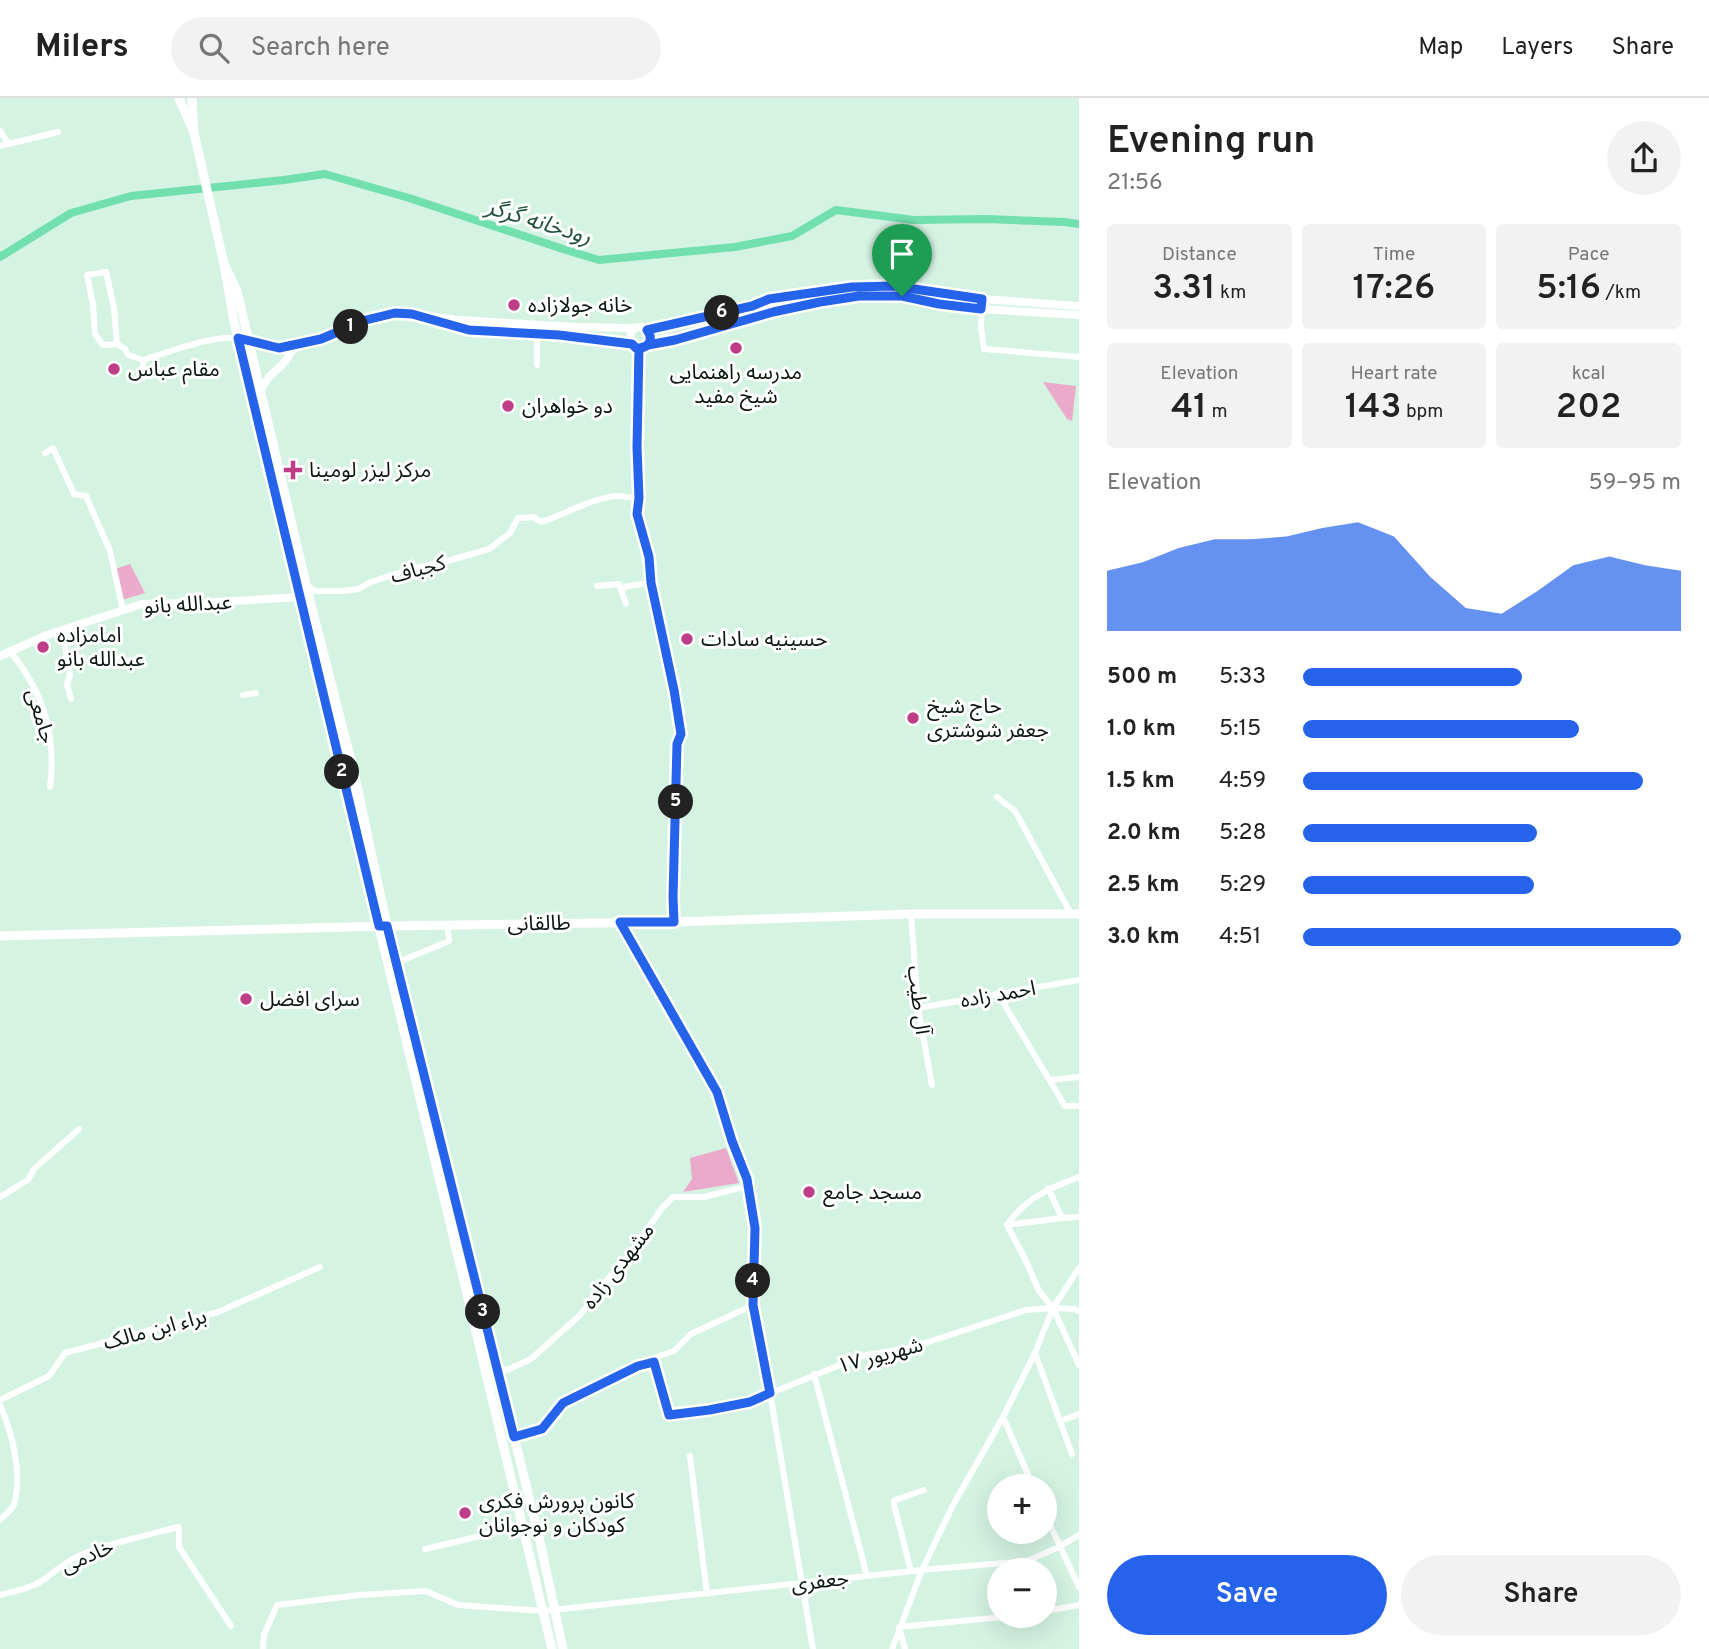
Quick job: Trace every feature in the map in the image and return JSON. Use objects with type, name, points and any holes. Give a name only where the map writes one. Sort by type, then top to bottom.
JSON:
[{"type":"main road","points":[[179,98],[194,133]]},
{"type":"main road","points":[[192,98],[194,133],[224,264],[237,291],[243,339],[305,597],[354,772],[383,926],[552,1649]]},
{"type":"main road","points":[[243,339],[260,390],[306,584],[305,597]]},
{"type":"main road","name":"طالقانی","points":[[0,936],[674,922],[911,914],[1075,914]]},
{"type":"main road","points":[[383,926],[396,963],[497,1368],[563,1649]]},
{"type":"street","points":[[0,131],[9,144]]},
{"type":"street","points":[[0,146],[58,132]]},
{"type":"street","points":[[117,344],[114,308],[106,272],[87,275],[95,334],[103,345],[117,344],[125,349],[128,355],[143,360],[230,337],[279,348],[321,339],[366,320],[395,313],[458,320],[576,327],[641,327],[647,330],[651,340],[640,346]]},
{"type":"street","points":[[647,330],[752,306],[769,299],[852,287],[894,286],[982,299],[1079,306]]},
{"type":"street","points":[[412,314],[469,330],[559,335],[640,346],[675,340],[773,312],[859,296],[902,296],[981,309],[1079,315]]},
{"type":"street","points":[[982,299],[981,328],[984,349],[1079,357]]},
{"type":"street","points":[[635,328],[630,338],[640,346]]},
{"type":"street","points":[[537,334],[537,365]]},
{"type":"street","points":[[260,390],[298,344]]},
{"type":"street","points":[[640,346],[637,514],[649,557],[651,583],[681,734],[677,744],[674,922]]},
{"type":"street","points":[[143,360],[143,378]]},
{"type":"street","points":[[45,453],[53,448],[74,494],[86,496],[110,551],[123,610]]},
{"type":"street","name":"کجباف","points":[[306,584],[315,591],[358,589],[414,568],[489,549],[510,533],[519,518],[533,517],[541,522],[581,505],[617,496],[639,498]]},
{"type":"street","points":[[621,589],[651,583]]},
{"type":"street","points":[[597,586],[619,584],[626,604]]},
{"type":"street","name":"عبدالله بانو","points":[[0,656],[62,629],[142,604],[305,597]]},
{"type":"street","points":[[62,629],[71,699]]},
{"type":"street","name":"جامعی","points":[[10,651],[25,670],[42,704],[51,741],[50,787]]},
{"type":"street","points":[[243,695],[256,694]]},
{"type":"street","points":[[997,797],[1015,811],[1075,914]]},
{"type":"street","name":"آل طیب","points":[[911,914],[918,1007],[932,1085]]},
{"type":"street","points":[[620,922],[717,1092],[747,1179],[755,1228],[753,1305],[813,1649]]},
{"type":"street","points":[[396,963],[449,942],[448,929]]},
{"type":"street","name":"احمد زاده","points":[[918,1007],[1079,980]]},
{"type":"street","points":[[998,994],[1065,1106],[1079,1106]]},
{"type":"street","points":[[1050,1080],[1079,1077]]},
{"type":"street","points":[[0,1197],[28,1180],[34,1169],[79,1129]]},
{"type":"street","points":[[1007,1225],[1016,1212],[1048,1188],[1079,1177]]},
{"type":"street","name":"مشهدی زاده","points":[[497,1368],[507,1370],[531,1359],[580,1315],[673,1197],[704,1197],[748,1186]]},
{"type":"street","points":[[1048,1188],[1062,1218]]},
{"type":"street","points":[[1007,1225],[1079,1217]]},
{"type":"street","points":[[1007,1225],[1079,1365]]},
{"type":"street","name":"براء ابن مالک","points":[[0,1400],[48,1376],[65,1353],[218,1312],[320,1267]]},
{"type":"street","points":[[892,1649],[922,1570],[953,1505],[1003,1417],[1035,1353],[1052,1308],[1079,1268]]},
{"type":"street","points":[[514,1437],[542,1429],[563,1403],[638,1366],[654,1362],[659,1356],[674,1351],[691,1334],[753,1305]]},
{"type":"street","name":"۱۷ شهریور","points":[[654,1362],[669,1415],[750,1402],[862,1356],[913,1347],[1026,1310],[1052,1308],[1079,1311]]},
{"type":"street","points":[[1035,1353],[1072,1454]]},
{"type":"street","points":[[485,1371],[497,1368]]},
{"type":"street","points":[[814,1374],[867,1576]]},
{"type":"street","points":[[0,1405],[10,1431],[18,1476],[14,1506],[0,1520]]},
{"type":"street","points":[[1060,1421],[1079,1413]]},
{"type":"street","points":[[1003,1417],[1028,1474]]},
{"type":"street","points":[[690,1456],[707,1594]]},
{"type":"street","points":[[911,1571],[894,1501],[924,1490]]},
{"type":"street","points":[[425,1549],[523,1526]]},
{"type":"street","name":"خادمی","points":[[0,1595],[23,1590],[82,1554],[179,1527],[179,1547],[231,1626]]},
{"type":"street","name":"جعفری","points":[[264,1649],[264,1634],[277,1605],[360,1595],[426,1591],[458,1605],[555,1610],[1027,1561],[1079,1535]]},
{"type":"street","points":[[1057,1541],[1079,1586]]},
{"type":"street","points":[[1057,1609],[1079,1605]]},
{"type":"street","points":[[899,1628],[987,1619]]},
{"type":"street","points":[[899,1628],[905,1649]]},
{"type":"shaded area","points":[[1043,382],[1076,386],[1072,421],[1067,419]]},
{"type":"shaded area","points":[[130,564],[145,593],[122,600],[115,569]]},
{"type":"shaded area","points":[[726,1148],[739,1183],[683,1192],[692,1179],[690,1158]]},
{"type":"waterway","name":"رودخانه گرگر","points":[[0,257],[71,213],[131,196],[325,174],[409,198],[599,260],[735,247],[792,236],[836,210],[914,220],[986,219],[1079,224]]},
{"type":"place","name":"خانه جولازاده","points":[[514,305]]},
{"type":"place","name":"مدرسه راهنمایی شیخ مفید","points":[[736,348]]},
{"type":"place","name":"مقام عباس","points":[[114,369]]},
{"type":"place","name":"دو خواهران","points":[[508,406]]},
{"type":"place","name":"مرکز لیزر لومینا","points":[[293,470]]},
{"type":"place","name":"حسینیه سادات","points":[[687,639]]},
{"type":"place","name":"امامزاده عبدالله بانو","points":[[43,647]]},
{"type":"place","name":"حاج شیخ جعفر شوشتری","points":[[913,718]]},
{"type":"place","name":"سرای افضل","points":[[246,999]]},
{"type":"place","name":"مسجد جامع","points":[[809,1192]]},
{"type":"place","name":"کانون پرورش فکری کودکان و نوجوانان","points":[[465,1513]]},
{"type":"route","points":[[902,296],[859,296],[820,302],[642,348],[636,348],[632,344],[559,335],[469,330],[412,314],[395,313],[366,320],[321,339],[279,348],[238,338],[379,926],[387,926],[514,1437],[542,1429],[563,1403],[638,1366],[654,1362],[669,1415],[750,1402],[770,1393],[753,1305],[755,1228],[747,1179],[717,1092],[620,922],[674,922],[677,744],[681,734],[651,583],[649,557],[637,514],[639,498],[637,447],[639,348],[642,348],[648,345],[651,340],[647,330],[752,306],[769,299],[852,287],[894,286],[982,299],[981,309],[902,296]]}]
